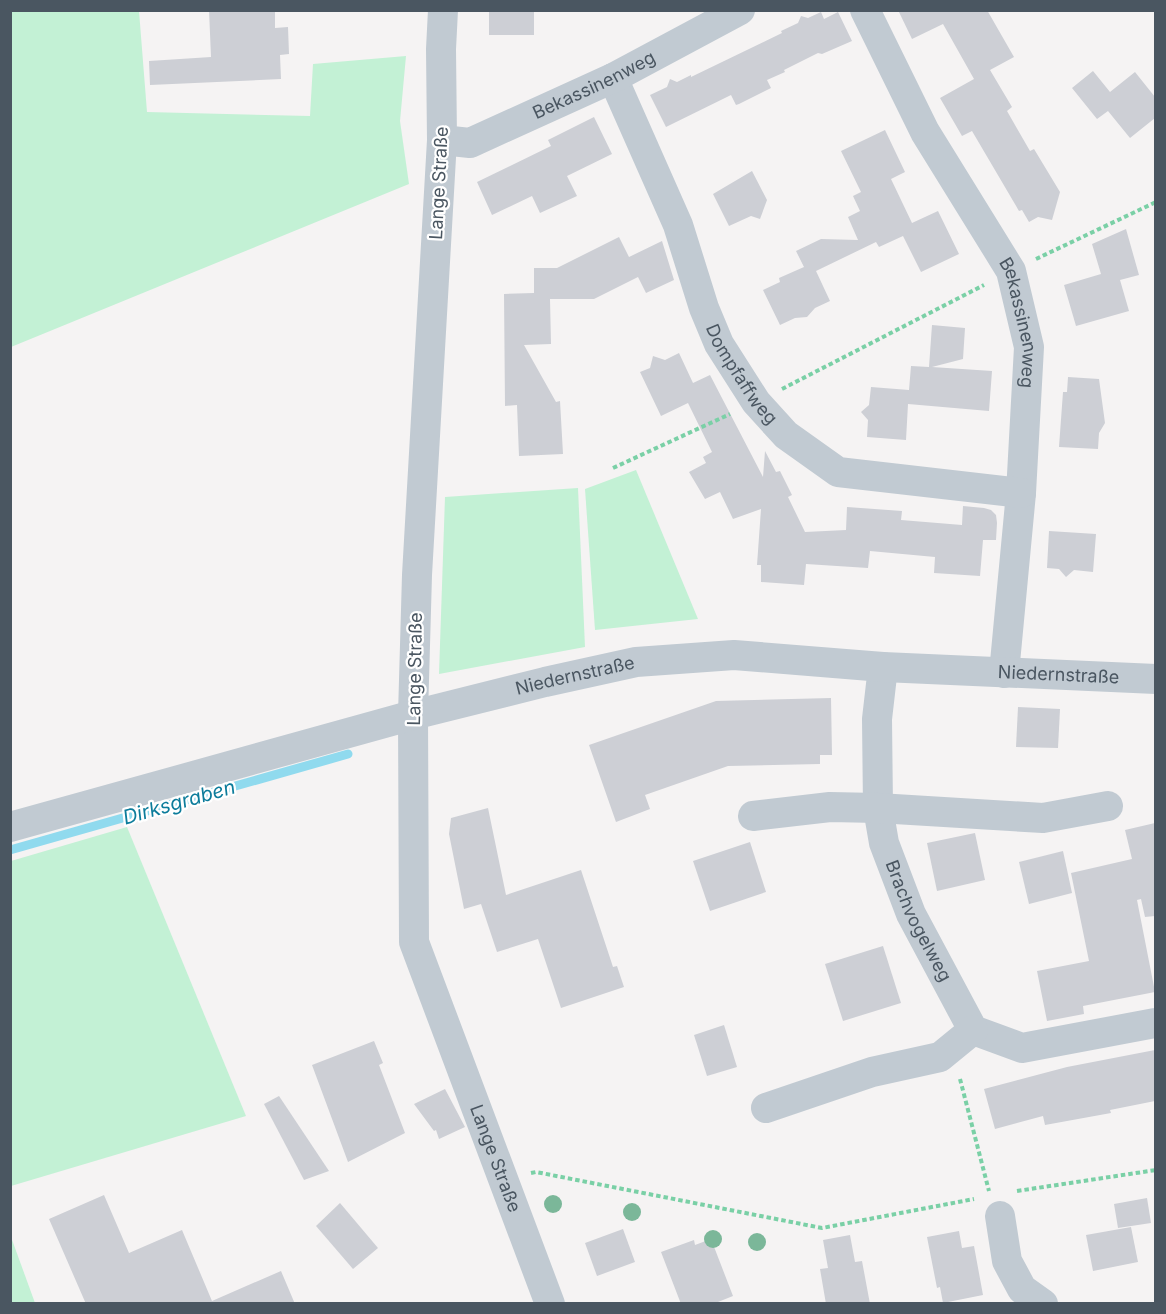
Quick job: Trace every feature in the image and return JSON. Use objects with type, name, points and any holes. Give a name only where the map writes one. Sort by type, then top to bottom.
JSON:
[{"type":"street","name":"Lange Straße","points":[[443,10],[442,141],[417,575],[413,715],[414,942],[549,1304]]},
{"type":"street","name":"Bekassinenweg","points":[[442,141],[470,143],[613,78],[740,10]]},
{"type":"street","name":"Bekassinenweg","points":[[865,10],[925,132],[1011,271],[1029,347],[1021,493],[1004,673]]},
{"type":"street","name":"Dompfaffweg","points":[[613,78],[678,225],[704,308],[719,344],[756,402],[786,435],[838,472],[1021,493]]},
{"type":"street","name":"Niedernstraße","points":[[10,827],[413,715],[544,682],[636,662],[734,655],[883,667],[1155,679]]},
{"type":"street","name":"Brachvogelweg","points":[[883,667],[878,719],[878,808],[884,843],[911,914],[973,1030]]},
{"type":"street","points":[[753,816],[830,807],[1043,818],[1108,806]]},
{"type":"street","points":[[766,1108],[872,1072],[940,1057],[973,1030],[1022,1048],[1155,1023]]},
{"type":"street","points":[[1001,1201],[1007,1261],[1022,1289],[1043,1304]]},
{"type":"path","points":[[613,468],[756,402],[1011,271],[1155,202]]},
{"type":"path","points":[[973,1030],[960,1078],[1001,1201]]},
{"type":"path","points":[[504,1180],[536,1172],[822,1227],[1001,1201],[1155,1170]]},
{"type":"green space","points":[[11,10],[139,11],[147,112],[310,116],[313,64],[406,56],[400,121],[409,184],[11,347]]},
{"type":"green space","points":[[636,470],[698,619],[595,630],[585,489]]},
{"type":"green space","points":[[578,488],[585,647],[439,674],[445,497]]},
{"type":"green space","points":[[127,827],[246,1116],[11,1186],[11,861]]},
{"type":"green space","points":[[11,1237],[35,1303],[11,1303]]},
{"type":"building","points":[[209,10],[275,10],[275,28],[288,27],[289,54],[280,55],[281,79],[150,85],[149,61],[211,57]]},
{"type":"building","points":[[489,10],[534,10],[534,35],[489,35]]},
{"type":"building","points":[[898,10],[987,10],[1014,57],[990,70],[1012,107],[1007,111],[1030,151],[1034,149],[1060,192],[1052,220],[1038,217],[1029,222],[1022,210],[1019,211],[972,131],[962,136],[940,98],[974,79],[943,24],[912,39]]},
{"type":"building","points":[[821,12],[824,19],[838,12],[852,41],[822,54],[818,53],[784,70],[785,72],[767,80],[771,88],[739,104],[736,105],[731,95],[666,127],[650,95],[667,87],[670,79],[677,82],[691,75],[691,77],[782,33],[781,31],[798,23],[801,16],[808,18]]},
{"type":"building","points":[[1093,71],[1110,92],[1135,72],[1155,97],[1155,118],[1130,138],[1108,111],[1097,119],[1072,88]]},
{"type":"building","points":[[594,117],[612,154],[567,176],[577,196],[540,213],[532,196],[492,215],[477,182],[551,146],[548,140]]},
{"type":"building","points":[[885,130],[905,172],[891,179],[912,223],[938,211],[959,254],[921,272],[903,236],[879,247],[876,242],[816,271],[830,301],[815,308],[807,317],[795,318],[780,325],[763,290],[780,282],[779,278],[804,267],[796,251],[821,239],[858,240],[848,217],[860,211],[853,196],[861,192],[841,151]]},
{"type":"building","points":[[752,171],[767,200],[760,219],[751,216],[729,226],[713,194]]},
{"type":"building","points":[[1126,229],[1139,275],[1120,280],[1129,311],[1076,326],[1064,285],[1101,274],[1092,244]]},
{"type":"building","points":[[619,237],[629,257],[662,241],[674,280],[646,293],[638,277],[594,299],[550,299],[551,344],[524,345],[556,402],[560,401],[563,454],[519,456],[517,405],[505,406],[504,294],[534,293],[534,268],[557,268]]},
{"type":"building","points":[[932,325],[965,328],[963,359],[932,367],[992,371],[989,411],[908,404],[906,440],[867,437],[868,420],[861,412],[869,405],[871,387],[909,390],[911,366],[929,367]]},
{"type":"building","points":[[679,353],[693,383],[710,375],[763,477],[765,451],[776,472],[780,471],[792,495],[788,497],[805,532],[846,530],[847,507],[902,511],[901,520],[962,525],[963,506],[984,508],[996,515],[996,540],[983,540],[980,576],[934,573],[935,557],[870,551],[868,568],[806,564],[804,585],[761,582],[761,565],[757,565],[761,509],[733,519],[720,492],[705,499],[689,472],[706,463],[703,457],[712,452],[688,403],[661,416],[640,372],[650,368],[653,356],[665,360]]},
{"type":"building","points":[[1068,377],[1099,379],[1105,423],[1099,433],[1098,449],[1059,447],[1063,392],[1067,392]]},
{"type":"building","points":[[1049,531],[1096,534],[1093,572],[1074,570],[1066,577],[1059,569],[1047,568]]},
{"type":"building","points":[[831,698],[832,755],[820,755],[820,764],[728,766],[645,795],[650,809],[616,822],[589,745],[716,701]]},
{"type":"building","points":[[1018,707],[1060,709],[1058,748],[1016,747]]},
{"type":"building","points":[[488,808],[506,895],[581,870],[613,967],[617,966],[624,987],[561,1008],[538,939],[497,952],[481,904],[464,909],[449,834],[451,818]]},
{"type":"building","points":[[1155,823],[1155,916],[1145,917],[1141,899],[1137,900],[1155,992],[1083,1006],[1084,1014],[1047,1021],[1037,971],[1089,961],[1071,873],[1132,859],[1125,830]]},
{"type":"building","points":[[975,833],[985,880],[937,891],[927,843]]},
{"type":"building","points":[[750,842],[766,892],[710,911],[693,861]]},
{"type":"building","points":[[1063,851],[1072,893],[1029,904],[1019,862]]},
{"type":"building","points":[[883,946],[901,1003],[843,1021],[825,964]]},
{"type":"building","points":[[724,1025],[737,1067],[707,1076],[694,1035]]},
{"type":"building","points":[[374,1041],[383,1063],[379,1065],[405,1133],[348,1162],[312,1065]]},
{"type":"building","points":[[1155,1050],[1155,1101],[1110,1110],[1111,1113],[1045,1125],[1043,1116],[995,1129],[984,1089],[1067,1067]]},
{"type":"building","points":[[445,1089],[465,1127],[439,1139],[436,1130],[434,1131],[414,1104]]},
{"type":"building","points":[[279,1096],[329,1171],[304,1180],[264,1104]]},
{"type":"building","points":[[104,1195],[129,1253],[182,1230],[212,1301],[281,1271],[295,1304],[86,1304],[49,1219]]},
{"type":"building","points":[[1147,1198],[1151,1223],[1118,1228],[1114,1204]]},
{"type":"building","points":[[340,1203],[378,1248],[353,1269],[316,1226]]},
{"type":"building","points":[[1131,1227],[1138,1262],[1093,1271],[1086,1235]]},
{"type":"building","points":[[623,1229],[635,1262],[597,1276],[585,1243]]},
{"type":"building","points":[[959,1231],[962,1248],[974,1246],[983,1295],[943,1303],[940,1287],[937,1288],[927,1237]]},
{"type":"building","points":[[850,1235],[855,1262],[862,1261],[870,1304],[826,1304],[820,1269],[828,1268],[823,1240]]},
{"type":"building","points":[[711,1239],[733,1296],[713,1304],[681,1304],[661,1252],[694,1240],[695,1245]]},
{"type":"waterway","name":"Dirksgraben","points":[[10,850],[348,754]]}]
